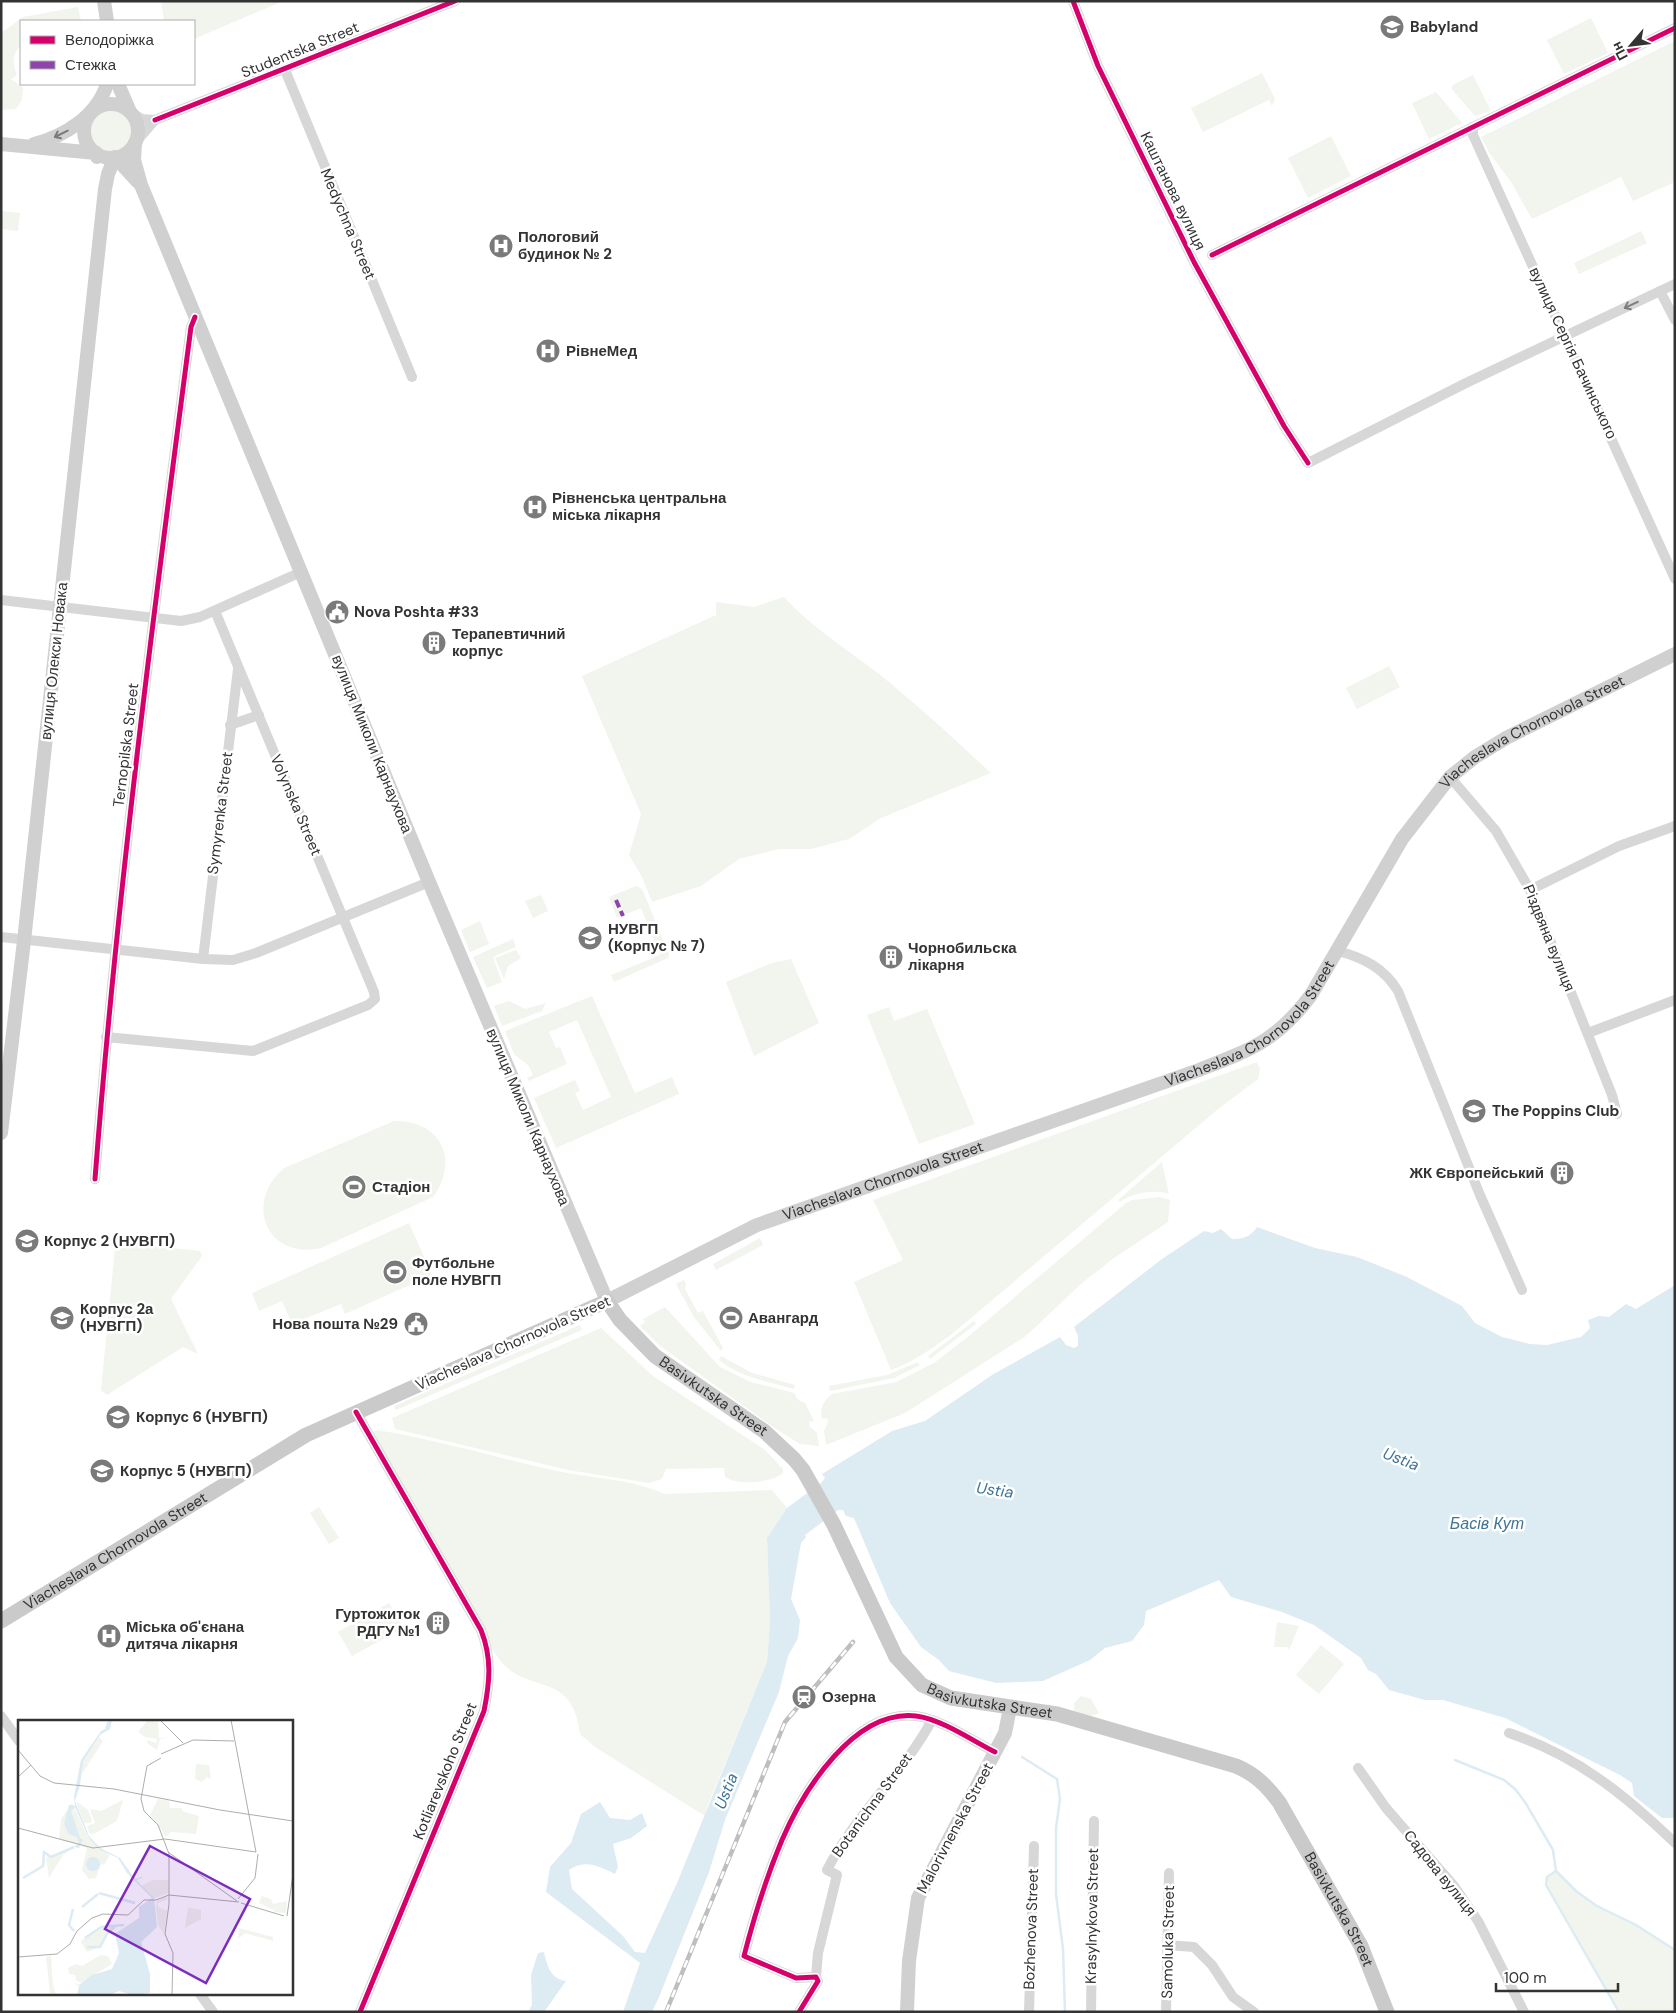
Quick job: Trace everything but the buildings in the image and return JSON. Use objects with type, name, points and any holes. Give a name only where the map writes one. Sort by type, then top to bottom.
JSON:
[{"type":"main road","points":[[104,1],[107,20]]},
{"type":"main road","points":[[96,153],[86,141],[84,126],[106,85]]},
{"type":"main road","points":[[1,144],[96,153],[115,157],[127,152],[134,143],[137,130],[118,85]]},
{"type":"main road","points":[[26,146],[46,141],[68,131],[91,112],[106,104],[123,107],[130,112]]},
{"type":"main road","name":"вулиця Миколи Карнаухова","points":[[134,143],[134,160],[140,185],[429,882],[607,1302]]},
{"type":"main road","name":"вулиця Олекси Новака","points":[[96,153],[105,189]]},
{"type":"main road","name":"вулиця Миколи Карнаухова","points":[[115,157],[140,185]]},
{"type":"main road","name":"вулиця Олекси Новака","points":[[1,1133],[24,940],[105,189],[108,174],[115,157]]},
{"type":"main road","name":"Viacheslava Chornovola Street","points":[[1,1621],[170,1519],[281,1448],[356,1412],[607,1302],[757,1225],[1199,1070],[1258,1046],[1296,1016],[1338,951],[1402,839],[1450,777],[1475,757],[1506,738],[1675,654]]},
{"type":"main road","name":"Basivkutska Street","points":[[607,1302],[620,1320],[655,1356],[764,1430],[780,1444],[803,1470],[834,1525],[896,1657],[922,1685],[951,1698],[1057,1714],[1114,1729],[1211,1757],[1252,1772],[1266,1785],[1279,1802],[1361,1946],[1386,2012]]},
{"type":"main road","name":"Malorivnenska Street","points":[[907,2012],[910,1952],[918,1898],[1005,1733],[1010,1708]]},
{"type":"street","name":"Studentska Street","points":[[154,120],[285,70],[455,1]]},
{"type":"street","name":"Каштанова вулиця","points":[[1074,1],[1098,66],[1194,262],[1284,426],[1308,464],[1566,336]]},
{"type":"street","points":[[1212,255],[1675,28]]},
{"type":"street","name":"Medychna Street","points":[[285,70],[412,377]]},
{"type":"street","points":[[130,112],[142,118],[154,120]]},
{"type":"street","points":[[134,143],[154,120]]},
{"type":"street","name":"вулиця Сергія Бачинського","points":[[1473,127],[1473,135],[1675,579]]},
{"type":"street","points":[[1566,336],[1675,284]]},
{"type":"street","points":[[1660,291],[1675,320]]},
{"type":"street","name":"Ternopilska Street","points":[[95,1178],[114,950],[152,619],[191,327],[194,317]]},
{"type":"street","points":[[1,600],[152,619],[191,620],[301,572]]},
{"type":"street","name":"Volynska Street","points":[[106,1037],[253,1051],[368,1005],[375,999],[374,992],[215,611]]},
{"type":"street","name":"Symyrenka Street","points":[[203,959],[230,726],[239,668]]},
{"type":"street","points":[[230,726],[259,715]]},
{"type":"street","name":"Різдвяна вулиця","points":[[1450,777],[1496,831],[1530,890],[1612,1095],[1617,1114]]},
{"type":"street","points":[[1530,890],[1619,846],[1675,826]]},
{"type":"street","points":[[1,937],[203,959],[233,960],[429,882]]},
{"type":"street","points":[[1338,951],[1359,956],[1375,966],[1389,977],[1398,991],[1480,1195],[1522,1290]]},
{"type":"street","points":[[1588,1034],[1675,1000]]},
{"type":"street","name":"Kotliarevskoho Street","points":[[356,1412],[481,1630],[489,1650],[489,1688],[482,1718],[360,2012]]},
{"type":"street","points":[[1,1716],[18,1739]]},
{"type":"street","points":[[816,1976],[796,1978],[744,1956],[782,1839],[822,1773],[856,1735],[870,1726],[893,1718],[918,1716],[932,1720],[995,1752]]},
{"type":"street","name":"Botanichna Street","points":[[799,2012],[818,1980],[816,1976],[818,1954],[837,1875],[827,1870],[840,1846],[899,1769],[932,1720]]},
{"type":"street","points":[[1509,1733],[1551,1749],[1591,1771],[1629,1801],[1674,1841]]},
{"type":"street","name":"Садова вулиця","points":[[1358,1768],[1386,1808],[1454,1886],[1478,1921],[1524,2012]]},
{"type":"street","name":"Krasylnykova Street","points":[[1091,2012],[1094,1821]]},
{"type":"street","name":"Bozhenova Street","points":[[1028,2012],[1034,1846]]},
{"type":"street","name":"Samoluka Street","points":[[1166,2012],[1169,1873]]},
{"type":"street","points":[[1167,1945],[1194,1947],[1212,1965],[1233,1997],[1254,2012]]},
{"type":"street","points":[[201,1996],[212,2012]]},
{"type":"shaded area","points":[[283,1],[195,39],[195,20],[164,20],[161,2]]},
{"type":"shaded area","points":[[78,7],[81,20],[20,20],[20,46],[14,59],[17,75],[11,79],[23,88],[22,100],[16,109],[1,110],[1,33],[23,17]]},
{"type":"shaded area","points":[[1591,18],[1608,53],[1564,74],[1547,40]]},
{"type":"shaded area","points":[[1675,41],[1675,182],[1633,201],[1621,177],[1532,219],[1511,182],[1490,154],[1481,137]]},
{"type":"shaded area","points":[[1262,73],[1275,99],[1272,106],[1269,100],[1203,132],[1191,108]]},
{"type":"shaded area","points":[[1473,75],[1491,111],[1475,116],[1451,88],[1454,84]]},
{"type":"shaded area","points":[[1436,92],[1462,123],[1429,139],[1412,103]]},
{"type":"shaded area","points":[[111,108],[123,112],[129,118],[133,130],[129,142],[123,148],[111,152],[99,148],[93,142],[89,130],[93,118],[99,112]]},
{"type":"shaded area","points":[[1331,136],[1351,176],[1308,198],[1288,158]]},
{"type":"shaded area","points":[[1,211],[20,213],[18,231],[1,229]]},
{"type":"shaded area","points":[[1641,231],[1647,243],[1579,274],[1574,263]]},
{"type":"shaded area","points":[[784,597],[817,628],[908,698],[991,773],[881,818],[849,839],[811,849],[779,849],[739,859],[701,886],[652,902],[642,877],[629,855],[641,814],[582,676],[716,615],[716,602],[754,607]]},
{"type":"shaded area","points":[[1389,666],[1400,687],[1357,709],[1346,688]]},
{"type":"shaded area","points":[[636,886],[642,889],[669,954],[668,958],[614,982],[611,975],[660,955],[641,908],[617,918],[609,897]]},
{"type":"shaded area","points":[[541,895],[548,911],[533,918],[525,901]]},
{"type":"shaded area","points":[[480,921],[489,944],[470,952],[461,930]]},
{"type":"shaded area","points":[[513,939],[516,947],[493,957],[502,982],[487,988],[473,957]]},
{"type":"shaded area","points":[[516,950],[521,958],[508,966],[504,979],[495,958]]},
{"type":"shaded area","points":[[791,959],[819,1023],[754,1056],[726,982],[772,963]]},
{"type":"shaded area","points":[[592,996],[635,1093],[672,1077],[679,1094],[556,1148],[534,1098],[575,1080],[580,1091],[575,1093],[583,1110],[611,1097],[577,1020],[549,1032],[556,1048],[560,1047],[567,1064],[529,1081],[527,1078],[533,1075],[529,1066],[514,1054],[505,1031]]},
{"type":"shaded area","points":[[509,1001],[525,1009],[546,1003],[542,1011],[502,1026],[494,1006]]},
{"type":"shaded area","points":[[889,1007],[894,1021],[927,1009],[975,1124],[919,1144],[867,1015]]},
{"type":"shaded area","points":[[1257,1062],[1260,1069],[1258,1079],[1218,1109],[952,1334],[915,1359],[891,1370],[854,1282],[903,1260],[873,1200]]},
{"type":"shaded area","name":"Стадіон","points":[[394,1121],[410,1122],[424,1127],[434,1135],[441,1145],[445,1156],[445,1169],[441,1183],[433,1197],[321,1248],[302,1249],[287,1245],[275,1237],[267,1226],[263,1212],[265,1197],[272,1182],[284,1168]]},
{"type":"shaded area","points":[[1162,1162],[1169,1194],[1157,1192],[1144,1193],[1130,1196],[1120,1202],[1118,1200]]},
{"type":"shaded area","points":[[1160,1197],[1170,1200],[1168,1222],[1114,1258],[1082,1283],[1026,1336],[905,1413],[826,1445],[824,1431],[828,1422],[827,1418],[822,1419],[821,1412],[825,1402],[832,1394],[896,1382],[934,1363],[970,1335],[1126,1203],[1132,1200]]},
{"type":"shaded area","points":[[409,1223],[432,1275],[345,1314],[341,1304],[292,1324],[282,1301],[259,1311],[252,1293]]},
{"type":"shaded area","points":[[760,1238],[763,1245],[716,1270],[713,1264]]},
{"type":"shaded area","points":[[120,1242],[200,1251],[202,1256],[171,1299],[198,1354],[183,1347],[107,1395],[101,1390],[115,1248]]},
{"type":"shaded area","points":[[684,1280],[686,1284],[685,1289],[698,1313],[703,1311],[723,1348],[721,1351],[694,1317],[676,1284]]},
{"type":"shaded area","points":[[665,1307],[720,1367],[751,1382],[794,1393],[798,1400],[805,1403],[814,1421],[809,1422],[810,1427],[817,1433],[819,1446],[800,1444],[776,1429],[659,1345],[640,1326],[645,1322],[643,1319]]},
{"type":"shaded area","points":[[974,1321],[976,1324],[930,1359],[928,1356]]},
{"type":"shaded area","points":[[580,1325],[582,1330],[396,1410],[394,1406]]},
{"type":"shaded area","points":[[601,1328],[653,1376],[765,1450],[783,1469],[783,1473],[763,1481],[738,1482],[725,1477],[724,1468],[666,1469],[662,1479],[649,1483],[568,1470],[395,1429],[392,1418]]},
{"type":"shaded area","points":[[721,1356],[752,1373],[795,1385],[794,1389],[736,1371],[719,1360]]},
{"type":"shaded area","points":[[918,1362],[920,1365],[894,1378],[830,1391],[829,1386],[887,1375]]},
{"type":"shaded area","points":[[376,1430],[424,1439],[567,1473],[629,1483],[664,1494],[772,1490],[787,1508],[767,1538],[770,1620],[767,1662],[707,1807],[705,1816],[595,1747],[580,1734],[576,1714],[568,1700],[559,1691],[522,1677],[510,1670],[499,1659],[490,1646],[473,1609],[373,1432]]},
{"type":"shaded area","points":[[319,1507],[339,1538],[329,1544],[310,1513]]},
{"type":"shaded area","points":[[389,1603],[403,1628],[352,1656],[338,1632]]},
{"type":"shaded area","points":[[1277,1622],[1299,1626],[1289,1650],[1287,1647],[1274,1647]]},
{"type":"shaded area","points":[[1321,1645],[1344,1664],[1319,1694],[1296,1675]]},
{"type":"shaded area","points":[[1081,1696],[1091,1699],[1099,1713],[1091,1716],[1074,1712],[1074,1703]]},
{"type":"shaded area","points":[[1556,1871],[1576,1891],[1597,1906],[1636,1925],[1675,1950],[1675,2012],[1619,2012],[1546,1885],[1547,1877]]},
{"type":"water","name":"Басів Кут","points":[[1257,1227],[1315,1248],[1357,1257],[1407,1277],[1462,1306],[1475,1323],[1502,1337],[1530,1344],[1547,1345],[1581,1337],[1590,1328],[1588,1320],[1599,1316],[1609,1317],[1626,1304],[1636,1309],[1675,1285],[1675,1818],[1662,1818],[1634,1796],[1632,1783],[1620,1775],[1505,1718],[1443,1700],[1425,1700],[1389,1690],[1376,1674],[1368,1670],[1361,1658],[1314,1625],[1282,1612],[1231,1597],[1219,1580],[1146,1611],[1144,1625],[1132,1641],[1105,1648],[1090,1660],[1043,1681],[996,1683],[949,1671],[939,1660],[921,1647],[890,1603],[854,1518],[846,1516],[843,1510],[838,1510],[805,1535],[806,1537],[801,1543],[791,1599],[800,1620],[798,1638],[788,1656],[779,1692],[725,1820],[709,1872],[659,1997],[652,2012],[623,2012],[640,1963],[546,1892],[550,1867],[571,1843],[581,1814],[600,1802],[610,1818],[630,1820],[642,1813],[647,1826],[631,1838],[613,1844],[618,1867],[615,1874],[587,1864],[569,1870],[572,1889],[623,1936],[635,1952],[645,1953],[677,1883],[767,1662],[770,1620],[767,1538],[787,1508],[822,1482],[825,1478],[822,1474],[892,1431],[925,1421],[992,1375],[1060,1337],[1066,1345],[1074,1348],[1078,1346],[1078,1336],[1074,1327],[1162,1259],[1204,1231],[1213,1233],[1221,1229],[1232,1239],[1236,1239],[1249,1235]]},
{"type":"water","points":[[544,1952],[550,1971],[556,1977],[566,1981],[544,2012],[528,2012],[532,2005],[531,1975],[538,1953]]},
{"type":"waterway","points":[[1022,1757],[1057,1779],[1060,1799],[1056,1828],[1056,1894],[1063,1949],[1065,2012]]},
{"type":"waterway","points":[[1455,1760],[1504,1780],[1515,1789],[1525,1802],[1553,1850],[1556,1871],[1576,1891],[1597,1906],[1636,1925],[1675,1950]]},
{"type":"waterway","points":[[1556,1871],[1547,1877],[1546,1885],[1619,2012]]},
{"type":"railway","points":[[666,2012],[785,1722],[853,1642]]},
{"type":"marked path","points":[[616,900],[623,916]]},
{"type":"cycle path","points":[[155,120],[455,1]]},
{"type":"cycle path","points":[[1073,1],[1098,66],[1194,262],[1284,426],[1308,463]]},
{"type":"cycle path","points":[[1212,255],[1675,28]]},
{"type":"cycle path","points":[[95,1179],[114,965],[137,752],[191,327],[195,317]]},
{"type":"cycle path","points":[[356,1412],[481,1630],[485,1640],[489,1670],[484,1711],[360,2012]]},
{"type":"cycle path","points":[[799,2012],[818,1981],[816,1977],[796,1978],[744,1956],[761,1898],[782,1840],[791,1820],[817,1777],[852,1739],[872,1726],[893,1717],[916,1716],[936,1721],[995,1752]]},
{"type":"place","name":"Babyland","points":[[1392,27]]},
{"type":"place","name":"Пологовий будинок № 2","points":[[501,246]]},
{"type":"place","name":"РівнеМед","points":[[548,351]]},
{"type":"place","name":"Рівненська центральна міська лікарня","points":[[535,507]]},
{"type":"place","name":"Nova Poshta #33","points":[[337,612]]},
{"type":"place","name":"Терапевтичний корпус","points":[[434,643]]},
{"type":"place","name":"НУВГП (Корпус № 7)","points":[[590,938]]},
{"type":"place","name":"Чорнобильска лікарня","points":[[891,957]]},
{"type":"place","name":"The Poppins Club","points":[[1474,1111]]},
{"type":"place","name":"ЖК Європейський","points":[[1562,1173]]},
{"type":"place","name":"Стадіон","points":[[354,1187]]},
{"type":"place","name":"Корпус 2 (НУВГП)","points":[[27,1241]]},
{"type":"place","name":"Футбольне поле НУВГП","points":[[395,1272]]},
{"type":"place","name":"Корпус 2а (НУВГП)","points":[[62,1318]]},
{"type":"place","name":"Авангард","points":[[731,1318]]},
{"type":"place","name":"Нова пошта №29","points":[[416,1324]]},
{"type":"place","name":"Корпус 6 (НУВГП)","points":[[118,1417]]},
{"type":"place","name":"Корпус 5 (НУВГП)","points":[[102,1471]]},
{"type":"place","name":"Гуртожиток РДГУ №1","points":[[438,1623]]},
{"type":"place","name":"Міська об'єнана дитяча лікарня","points":[[109,1636]]},
{"type":"place","name":"Озерна","points":[[804,1697]]},
{"type":"water label","name":"Ustia","points":[[1401,1459]]},
{"type":"water label","name":"Ustia","points":[[995,1490]]},
{"type":"water label","name":"Ustia","points":[[726,1791]]}]
